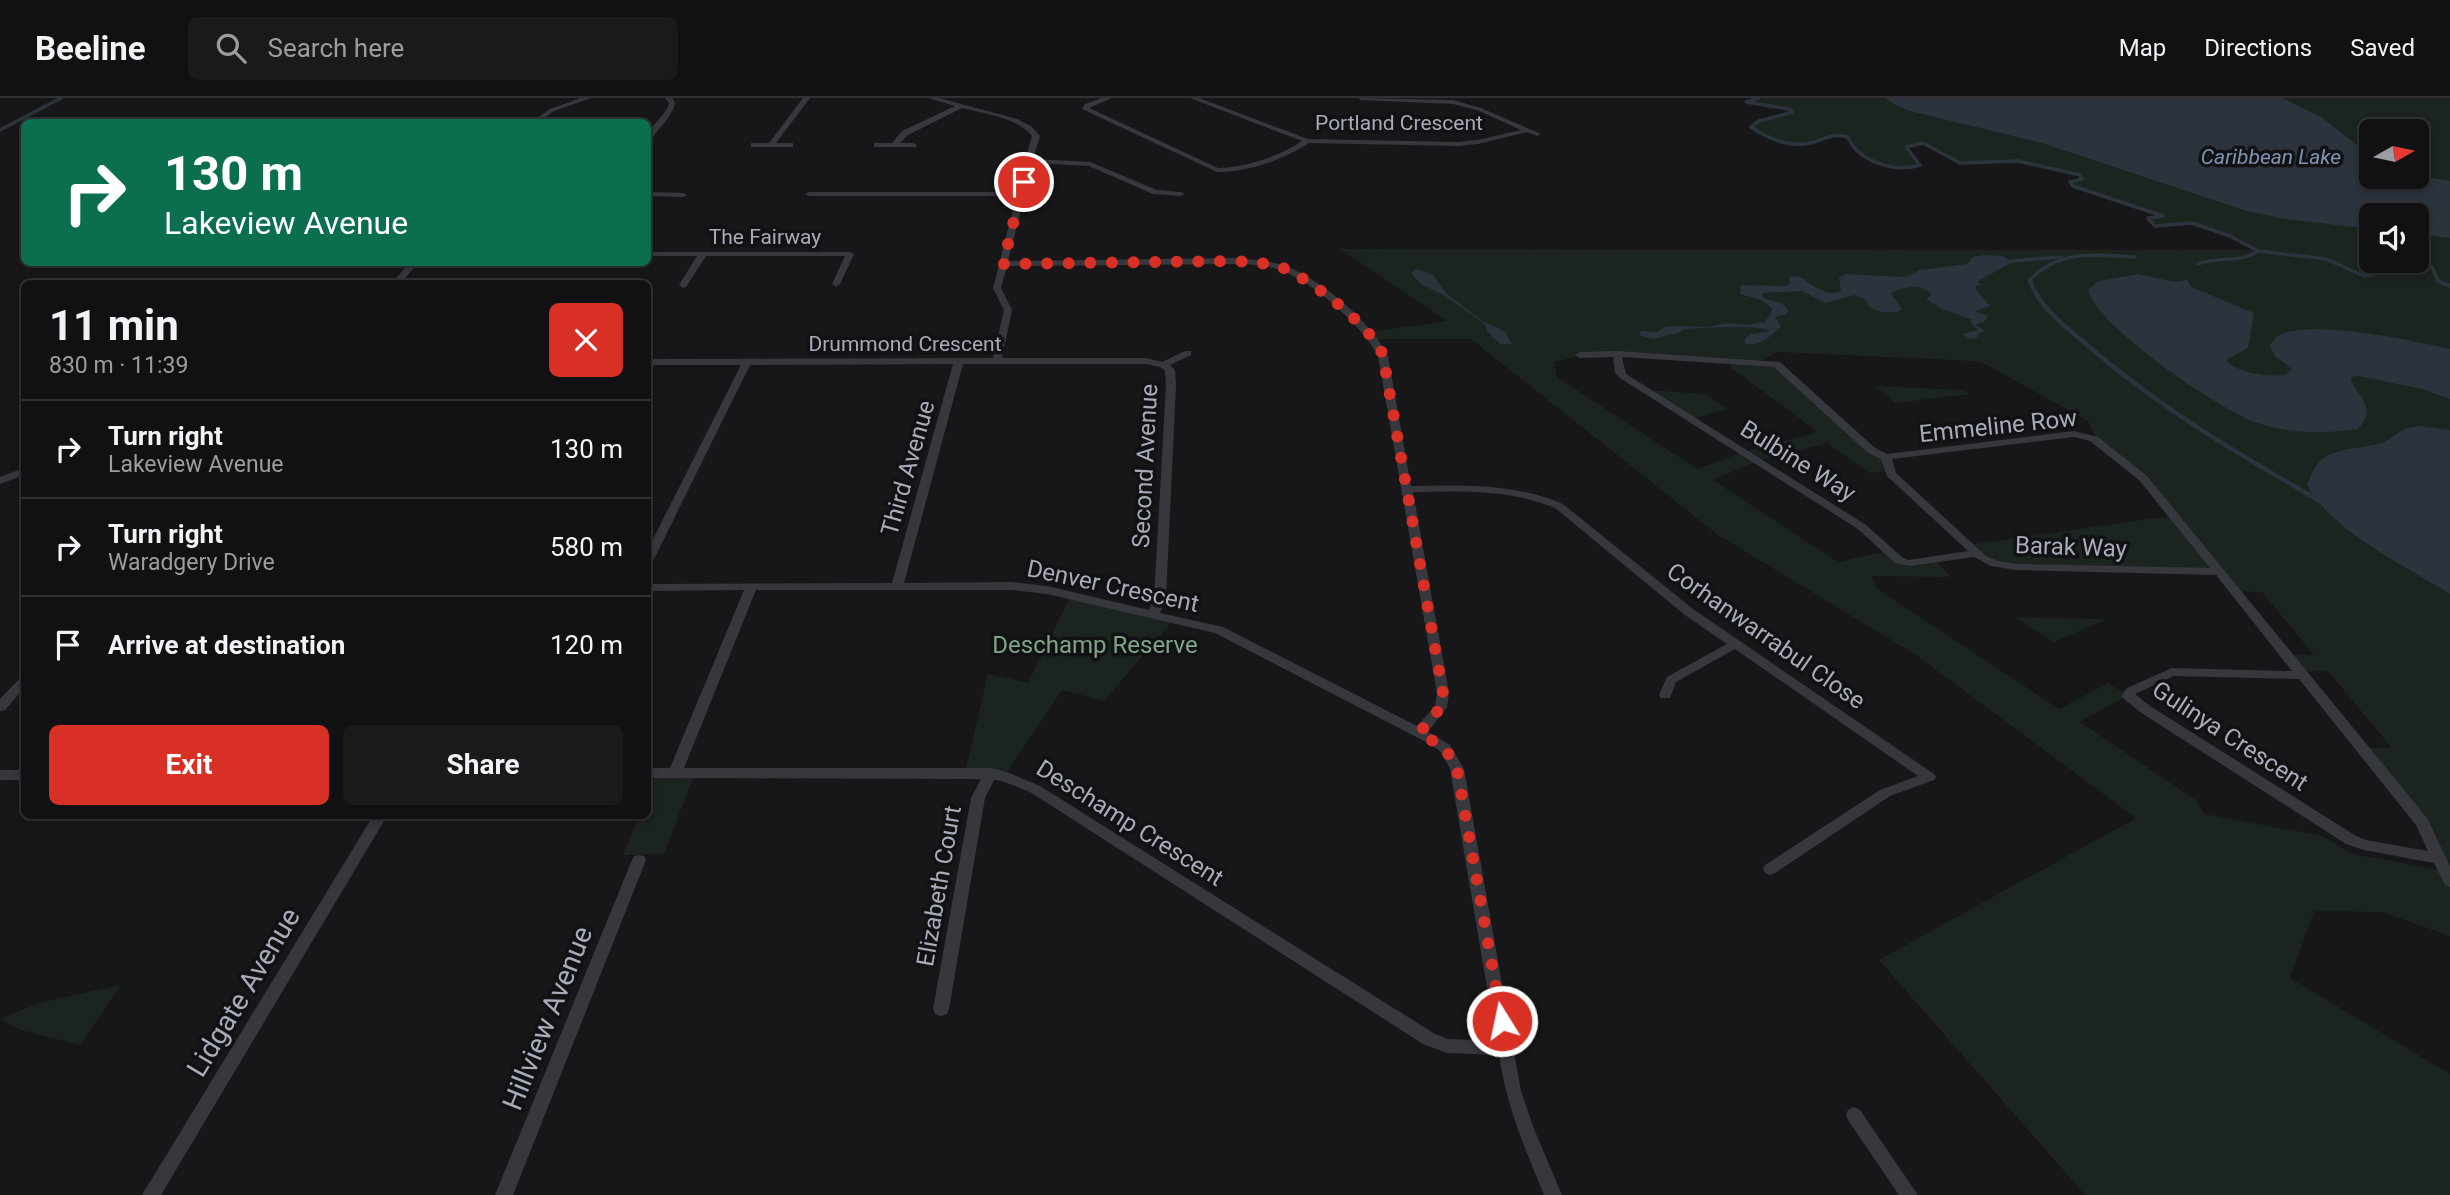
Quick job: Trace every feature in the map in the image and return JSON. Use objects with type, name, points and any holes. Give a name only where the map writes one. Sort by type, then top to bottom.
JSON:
[{"type":"street","points":[[539,119],[552,110],[588,98]]},
{"type":"street","points":[[651,135],[672,110],[672,103],[668,98]]},
{"type":"street","points":[[771,145],[791,121],[798,105],[807,98]]},
{"type":"street","points":[[931,98],[1009,118],[1028,127],[1036,136],[1018,194],[1019,200],[997,288],[1008,310],[997,361]]},
{"type":"street","points":[[1109,98],[1085,107],[1100,117],[1222,170],[1235,169],[1296,149],[1307,141]]},
{"type":"street","name":"Portland Crescent","points":[[1193,98],[1307,141],[1458,144],[1489,141],[1528,131]]},
{"type":"street","points":[[1361,98],[1453,102],[1479,109],[1537,134]]},
{"type":"street","points":[[894,145],[905,133],[959,107]]},
{"type":"street","points":[[651,145],[659,145]]},
{"type":"street","points":[[754,145],[790,145]]},
{"type":"street","points":[[877,145],[913,145]]},
{"type":"street","points":[[1030,161],[1090,164],[1156,192],[1181,194]]},
{"type":"street","points":[[651,194],[683,194]]},
{"type":"street","points":[[809,194],[1018,194]]},
{"type":"street","name":"The Fairway","points":[[651,254],[850,254],[836,284]]},
{"type":"street","points":[[683,285],[703,254]]},
{"type":"street","points":[[1003,264],[1266,264],[1290,271],[1360,322],[1383,356],[1443,697],[1441,707],[1419,733]]},
{"type":"street","points":[[399,280],[411,266]]},
{"type":"street","points":[[1163,365],[1188,353]]},
{"type":"street","name":"Emmeline Row","points":[[1580,355],[1617,354],[1777,364],[1871,450],[1886,457],[2070,435],[2090,437],[2141,475],[2422,822],[2450,881]]},
{"type":"street","name":"Bulbine Way","points":[[1617,354],[1622,375],[1866,530],[1899,561],[1909,563],[1976,553]]},
{"type":"street","name":"Third Avenue","points":[[897,586],[960,361]]},
{"type":"street","name":"Drummond Crescent","points":[[651,362],[1146,361],[1163,365]]},
{"type":"street","points":[[651,553],[747,362]]},
{"type":"street","name":"Second Avenue","points":[[1154,613],[1160,598],[1171,385],[1170,370],[1163,365]]},
{"type":"street","name":"Barak Way","points":[[1886,457],[1891,474],[1988,562],[2008,567],[2218,572]]},
{"type":"street","points":[[0,481],[21,472]]},
{"type":"street","name":"Corhanwarrabul Close","points":[[1406,489],[1502,490],[1528,494],[1551,502],[1573,516],[1689,612],[1929,776],[1885,793],[1770,869]]},
{"type":"street","name":"Denver Crescent","points":[[651,587],[1033,587],[1154,613],[1229,634],[1445,748],[1457,769],[1516,1100],[1553,1195]]},
{"type":"street","points":[[675,773],[751,587]]},
{"type":"street","points":[[1665,695],[1671,680],[1735,644]]},
{"type":"street","name":"Gulinya Crescent","points":[[2303,675],[2172,672],[2131,691],[2128,695],[2136,704],[2351,840],[2439,858]]},
{"type":"street","points":[[0,707],[21,684]]},
{"type":"street","name":"Deschamp Crescent","points":[[651,774],[991,773],[1008,777],[1035,789],[1429,1039],[1447,1046],[1507,1048]]},
{"type":"street","name":"Elizabeth Court","points":[[941,1009],[978,798],[991,773]]},
{"type":"street","points":[[0,775],[21,775]]},
{"type":"street","name":"Lidgate Avenue","points":[[151,1195],[378,819]]},
{"type":"street","name":"Hillview Avenue","points":[[504,1195],[639,860]]},
{"type":"street","points":[[1854,1115],[1909,1195]]},
{"type":"green space","points":[[1758,98],[2450,98],[2450,936],[2382,912],[2314,911],[2290,978],[2450,1074],[2450,1195],[2085,1195],[1879,960],[2136,818],[1916,655],[1718,535],[1471,339],[1375,339],[1370,332],[1447,321],[1340,249],[2253,250],[2230,236],[2192,223],[2155,226],[2148,218],[2163,216],[2073,186],[2070,182],[2082,177],[2053,167],[2005,160],[1965,164],[1930,146],[1915,144],[1906,147],[1920,165],[1912,168],[1891,167],[1858,152],[1848,137],[1843,135],[1795,143],[1779,141],[1751,127],[1759,121],[1793,111],[1746,102]],"holes":[[[1777,352],[1975,361],[1989,366],[2088,421],[2098,442],[2141,475],[2174,518],[2155,518],[1967,545],[1995,564],[2218,572],[2234,591],[2262,592],[2314,655],[2286,655],[2300,671],[2328,671],[2392,748],[2362,748],[2439,858],[2445,871],[2352,854],[2323,836],[2204,814],[2197,801],[2080,722],[2128,695],[2108,683],[2059,709],[1876,588],[1872,576],[1951,577],[1935,559],[1899,561],[1888,551],[1838,562],[1713,480],[1758,461],[1827,443],[1870,473],[1889,471],[1878,454],[1770,362],[1761,361]],[[1580,355],[1728,360],[1731,368],[1818,432],[1743,452],[1697,469],[1557,377],[1555,362]]]},
{"type":"green space","points":[[1876,386],[1960,390],[1971,394],[1895,403]]},
{"type":"green space","points":[[1647,390],[1706,394],[1727,409],[1691,419]]},
{"type":"green space","name":"Deschamp Reserve","points":[[1071,595],[1175,618],[1104,701],[1062,690],[1004,776],[965,773],[988,674],[1028,683]]},
{"type":"green space","points":[[2014,617],[2107,619],[2054,642]]},
{"type":"green space","points":[[656,773],[695,773],[664,854],[623,855],[638,819],[651,819],[651,787]]},
{"type":"green space","points":[[121,985],[80,1045],[21,1030],[0,1019],[39,1003]]},
{"type":"water","name":"Caribbean Lake","points":[[1885,98],[2282,98],[2321,117],[2359,147],[2359,189],[2429,189],[2429,177],[2450,181],[2450,238],[2429,235],[2429,203],[2359,203],[2359,228],[2286,219],[2247,211],[2042,143],[1897,106]]},
{"type":"water","points":[[2003,256],[2013,262],[1980,280],[1978,282],[1981,285],[1976,286],[1976,290],[1990,306],[1975,311],[1988,316],[1984,322],[1975,324],[1985,331],[1976,339],[1967,338],[1963,334],[1978,330],[1971,323],[1971,319],[1942,309],[1926,299],[1931,296],[1930,292],[1911,287],[1891,293],[1902,309],[1897,312],[1881,312],[1871,308],[1863,298],[1855,295],[1825,303],[1802,291],[1762,293],[1763,298],[1781,303],[1789,310],[1786,314],[1775,317],[1781,326],[1769,337],[1756,343],[1746,344],[1744,340],[1750,334],[1770,331],[1716,327],[1684,329],[1653,339],[1639,335],[1641,331],[1657,332],[1674,326],[1710,327],[1725,323],[1746,325],[1765,322],[1773,309],[1761,300],[1740,294],[1741,285],[1786,286],[1790,283],[1790,277],[1798,276],[1818,289],[1835,293],[1841,291],[1839,278],[1846,274],[1905,277],[1920,270],[1967,264],[1973,257]]},
{"type":"water","points":[[1417,269],[1434,276],[1446,293],[1482,321],[1504,331],[1512,344],[1500,344],[1487,331],[1486,325],[1445,296],[1421,284],[1411,273]]},
{"type":"water","points":[[2138,274],[2174,282],[2187,280],[2191,287],[2254,313],[2248,348],[2226,360],[2237,368],[2261,375],[2284,375],[2292,369],[2275,356],[2270,346],[2276,337],[2291,331],[2311,329],[2361,332],[2450,349],[2450,399],[2422,389],[2359,376],[2351,377],[2367,409],[2364,421],[2358,429],[2307,432],[2258,423],[2217,402],[2162,366],[2096,306],[2088,290],[2098,281]]},
{"type":"water","points":[[2419,426],[2450,430],[2450,594],[2351,532],[2318,502],[2307,485],[2316,466],[2325,457],[2345,450],[2379,444],[2405,429]]},
{"type":"waterway","points":[[0,130],[61,98]]},
{"type":"waterway","points":[[1758,98],[1746,102],[1789,109],[1793,112],[1759,121],[1751,127],[1787,143],[1802,144],[1833,136],[1848,137],[1853,146],[1869,159],[1900,168],[1920,165],[1906,147],[1923,143],[1960,163],[2018,161],[2080,175],[2082,179],[2070,182],[2073,186],[2163,216],[2148,218],[2155,226],[2192,223],[2230,236],[2258,251]]},
{"type":"waterway","points":[[2198,264],[2236,259],[2258,251]]},
{"type":"waterway","points":[[2258,251],[2326,259],[2364,276],[2373,273]]},
{"type":"waterway","points":[[2031,283],[2030,280],[2041,270],[2066,259],[2092,255],[2135,257]]},
{"type":"waterway","points":[[2012,261],[2061,257]]},
{"type":"waterway","points":[[2429,266],[2432,267],[2438,281]]},
{"type":"waterway","points":[[2030,281],[2040,300],[2054,316],[2113,367],[2170,409],[2320,501]]},
{"type":"waterway","points":[[2438,281],[2450,286]]},
{"type":"waterway","points":[[2438,281],[2442,283]]},
{"type":"route","points":[[1024,182],[1018,194],[1019,200],[1003,264],[1234,261],[1266,264],[1290,271],[1360,322],[1372,334],[1383,356],[1443,693],[1438,712],[1419,733],[1445,748],[1457,769],[1502,1021]]}]
